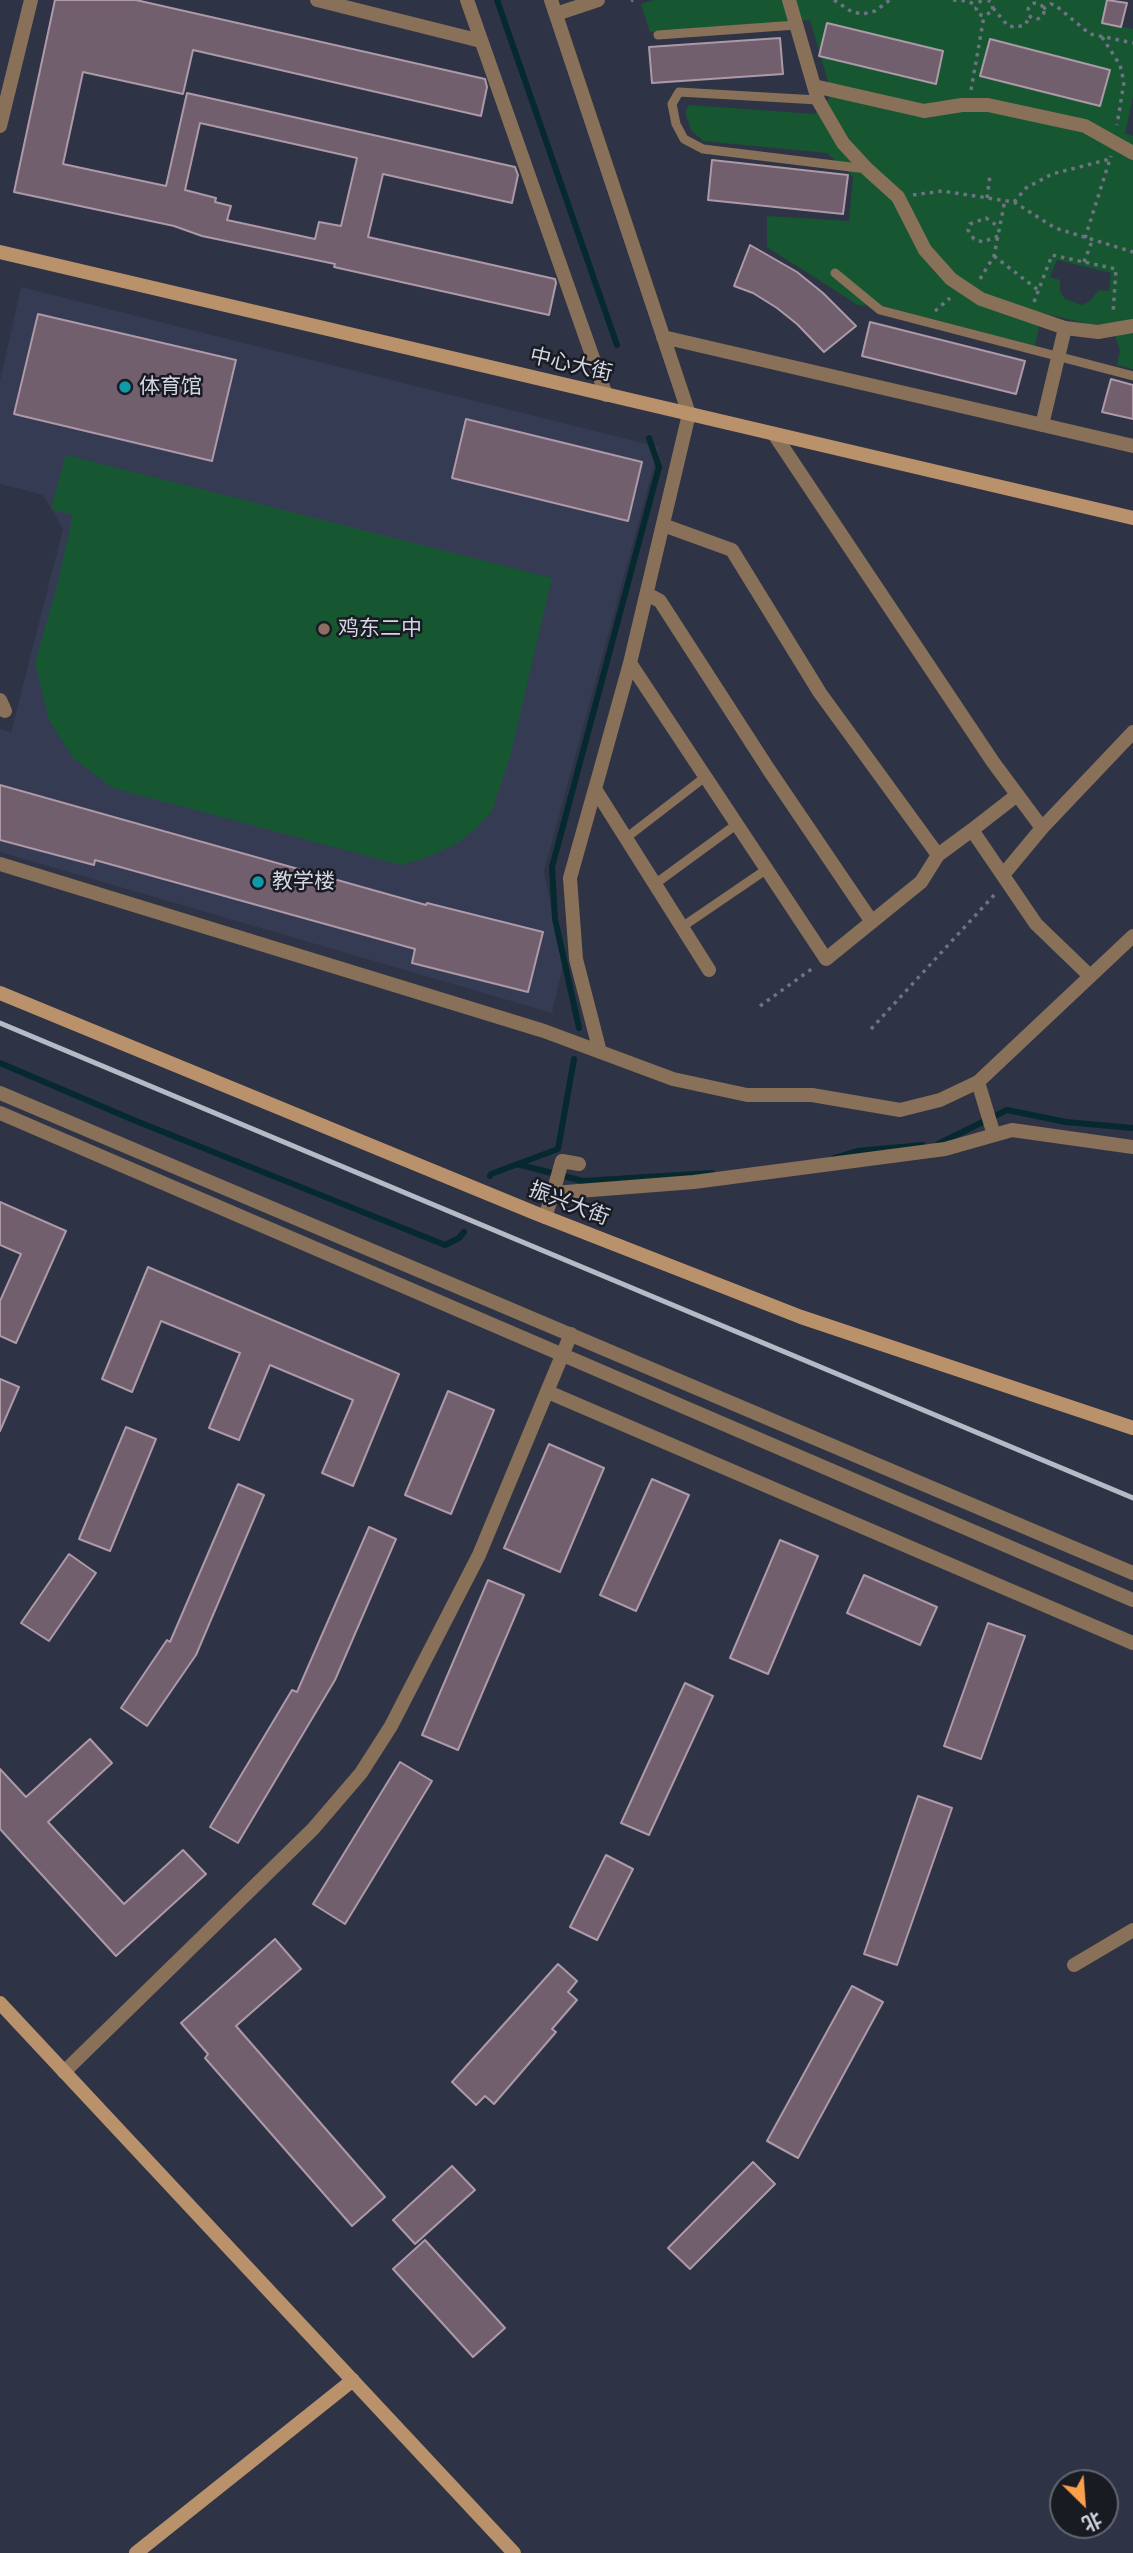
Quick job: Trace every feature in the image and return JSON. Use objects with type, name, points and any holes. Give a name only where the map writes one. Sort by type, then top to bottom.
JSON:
[{"type":"street","points":[[0,126],[31,0]]},
{"type":"street","points":[[317,0],[481,41]]},
{"type":"street","points":[[467,0],[606,395]]},
{"type":"street","points":[[551,0],[689,414],[630,663],[570,878],[576,959],[600,1052]]},
{"type":"street","points":[[556,15],[598,0]]},
{"type":"street","points":[[789,0],[816,93],[843,144],[898,197],[925,250],[951,279],[981,299],[1065,328],[1098,332],[1133,326]]},
{"type":"street","points":[[816,93],[924,111],[988,104],[1085,127],[1133,153]]},
{"type":"street","name":"中心大街","points":[[0,252],[1133,519]]},
{"type":"street","points":[[1042,425],[1065,328]]},
{"type":"street","points":[[663,337],[1133,446]]},
{"type":"street","points":[[774,434],[993,762],[1042,828]]},
{"type":"street","points":[[663,525],[732,550],[820,693],[938,855]]},
{"type":"street","points":[[647,594],[660,601],[769,770],[872,922]]},
{"type":"street","points":[[630,663],[827,959],[921,882],[938,855],[1017,795]]},
{"type":"street","points":[[1005,878],[1042,828],[1133,732]]},
{"type":"street","points":[[595,789],[709,971]]},
{"type":"street","points":[[972,830],[1036,924],[1090,976]]},
{"type":"street","points":[[0,864],[544,1031],[673,1079],[747,1095],[812,1095],[900,1110],[940,1100],[978,1082],[1133,936]]},
{"type":"street","name":"振兴大街","points":[[0,993],[545,1217],[801,1317],[1133,1427]]},
{"type":"street","points":[[978,1082],[995,1135]]},
{"type":"street","points":[[0,1093],[1133,1573]]},
{"type":"street","points":[[0,1113],[1133,1600]]},
{"type":"street","points":[[553,1193],[694,1182],[945,1149],[1012,1130],[1133,1147]]},
{"type":"street","points":[[545,1217],[562,1161],[579,1164]]},
{"type":"street","points":[[64,2072],[313,1829],[361,1773],[391,1726],[479,1555],[571,1334]]},
{"type":"street","points":[[548,1392],[1133,1643]]},
{"type":"street","points":[[1074,1965],[1133,1930]]},
{"type":"street","points":[[0,2003],[514,2553]]},
{"type":"street","points":[[136,2553],[353,2380]]},
{"type":"lane","points":[[658,34],[796,25]]},
{"type":"lane","points":[[816,93],[679,92],[672,104],[676,124],[684,139],[703,149],[867,169]]},
{"type":"lane","points":[[835,273],[880,310],[1133,376]]},
{"type":"lane","points":[[626,838],[705,776]]},
{"type":"lane","points":[[655,884],[737,824]]},
{"type":"lane","points":[[682,927],[767,869]]},
{"type":"path","points":[[834,0],[852,12],[863,14],[875,11],[890,0]]},
{"type":"path","points":[[953,0],[976,5]]},
{"type":"path","points":[[976,5],[981,0]]},
{"type":"path","points":[[988,0],[1008,26],[1025,25],[1030,16],[1028,11],[1031,4],[1038,4],[1043,9]]},
{"type":"path","points":[[1030,16],[1040,17],[1043,9],[1055,2],[1090,34],[1133,43]]},
{"type":"path","points":[[976,5],[978,14],[984,16],[991,13],[993,8]]},
{"type":"path","points":[[968,105],[984,16]]},
{"type":"path","points":[[1014,202],[1026,188],[1052,174],[1110,159]]},
{"type":"path","points":[[987,198],[990,175]]},
{"type":"path","points":[[898,197],[942,191],[1014,202],[1055,228],[1133,252]]},
{"type":"path","points":[[923,322],[967,289],[994,256],[1005,200]]},
{"type":"path","points":[[998,236],[983,242],[974,239],[968,230],[970,224],[986,218],[999,228]]},
{"type":"path","points":[[1084,262],[1092,240]]},
{"type":"path","points":[[994,256],[1038,290]]},
{"type":"path","points":[[1028,315],[1052,256],[1116,269],[1112,330]]},
{"type":"path","points":[[871,1029],[1005,878]]},
{"type":"path","points":[[760,1006],[827,959]]},
{"type":"shaded area","name":"鸡东二中","points":[[21,287],[659,447],[544,871],[563,966],[552,1013],[0,852],[0,729],[11,732],[63,529],[43,495],[0,484],[0,381]]},
{"type":"green space","points":[[654,0],[1107,0],[1102,23],[1133,29],[1133,96],[1125,134],[1133,136],[1133,369],[1117,365],[1120,350],[1116,339],[1117,325],[1089,324],[1042,313],[1035,346],[883,306],[858,305],[767,247],[767,216],[849,221],[853,177],[827,153],[703,141],[691,130],[685,112],[689,105],[815,114],[832,95],[810,20],[650,32],[641,4]],"holes":[[[990,40],[1109,70],[1100,106],[981,77]],[[1057,260],[1111,273],[1109,291],[1099,290],[1090,301],[1082,305],[1065,299],[1060,291],[1060,280],[1050,277]]]},
{"type":"green space","points":[[66,455],[552,578],[511,753],[492,811],[476,829],[456,844],[428,857],[401,865],[113,788],[73,758],[49,720],[35,663],[57,586],[73,515],[51,509]]},
{"type":"building","points":[[55,0],[136,0],[485,79],[487,87],[481,116],[193,50],[183,94],[83,72],[63,164],[166,186],[187,93],[515,167],[518,175],[512,203],[383,174],[368,237],[555,279],[556,283],[549,315],[334,267],[335,264],[202,236],[174,226],[14,192]],"holes":[[[200,123],[357,158],[341,226],[319,222],[315,239],[227,220],[231,206],[215,202],[216,198],[185,190]]]},
{"type":"building","points":[[1107,0],[1127,3],[1121,27],[1102,23]]},
{"type":"building","points":[[827,23],[943,51],[936,84],[819,56]]},
{"type":"building","points":[[780,38],[783,74],[652,83],[649,47]]},
{"type":"building","points":[[990,39],[1110,70],[1100,106],[980,76]]},
{"type":"building","points":[[712,160],[848,175],[843,214],[708,200]]},
{"type":"building","points":[[750,245],[797,272],[856,326],[824,352],[777,308],[753,293],[734,286]]},
{"type":"building","name":"体育馆","points":[[38,314],[236,360],[212,461],[14,414]]},
{"type":"building","points":[[870,322],[1025,361],[1016,394],[862,356]]},
{"type":"building","points":[[1111,379],[1133,385],[1133,419],[1102,412]]},
{"type":"building","points":[[466,419],[642,462],[628,521],[452,478]]},
{"type":"building","points":[[0,785],[426,905],[427,903],[543,932],[528,992],[412,963],[415,949],[95,860],[94,865],[0,840]]},
{"type":"building","points":[[0,1202],[66,1231],[16,1343],[0,1336],[0,1301],[21,1254],[0,1245]]},
{"type":"building","points":[[148,1267],[399,1374],[353,1486],[322,1473],[353,1400],[270,1365],[239,1440],[209,1428],[240,1353],[161,1321],[132,1392],[102,1379]]},
{"type":"building","points":[[0,1379],[19,1387],[0,1431]]},
{"type":"building","points":[[448,1391],[494,1410],[451,1514],[405,1495]]},
{"type":"building","points":[[126,1427],[156,1439],[110,1551],[79,1539]]},
{"type":"building","points":[[549,1444],[604,1468],[560,1572],[504,1548]]},
{"type":"building","points":[[652,1479],[689,1495],[636,1611],[600,1595]]},
{"type":"building","points":[[238,1484],[264,1495],[196,1655],[147,1726],[121,1708],[167,1640],[170,1642]]},
{"type":"building","points":[[369,1527],[396,1539],[335,1680],[238,1843],[210,1827],[292,1690],[297,1692]]},
{"type":"building","points":[[780,1540],[818,1556],[768,1674],[730,1658]]},
{"type":"building","points":[[69,1554],[96,1573],[49,1641],[21,1623]]},
{"type":"building","points":[[864,1575],[937,1607],[920,1645],[847,1613]]},
{"type":"building","points":[[488,1580],[524,1595],[458,1750],[422,1735]]},
{"type":"building","points":[[988,1623],[1025,1636],[981,1759],[944,1746]]},
{"type":"building","points":[[685,1683],[713,1696],[649,1835],[621,1823]]},
{"type":"building","points":[[90,1739],[112,1763],[48,1822],[124,1904],[183,1850],[206,1874],[116,1956],[0,1829],[0,1769],[26,1797]]},
{"type":"building","points":[[400,1762],[432,1781],[345,1924],[313,1904]]},
{"type":"building","points":[[918,1796],[952,1808],[897,1965],[864,1954]]},
{"type":"building","points":[[606,1855],[633,1869],[597,1940],[570,1927]]},
{"type":"building","points":[[275,1939],[301,1969],[236,2026],[385,2197],[352,2226],[205,2058],[208,2054],[181,2023]]},
{"type":"building","points":[[558,1964],[577,1981],[568,1992],[577,2000],[552,2029],[556,2032],[494,2104],[485,2096],[476,2105],[452,2082]]},
{"type":"building","points":[[852,1986],[883,2002],[798,2158],[767,2141]]},
{"type":"building","points":[[753,2162],[775,2184],[690,2269],[668,2248]]},
{"type":"building","points":[[452,2166],[475,2190],[415,2244],[393,2220]]},
{"type":"building","points":[[425,2240],[505,2328],[473,2357],[393,2269]]},
{"type":"waterway","points":[[497,0],[617,345]]},
{"type":"waterway","points":[[579,1028],[555,919],[552,867],[659,467],[649,438]]},
{"type":"waterway","points":[[490,1176],[558,1149],[574,1059]]},
{"type":"waterway","points":[[0,1063],[136,1121],[445,1245],[459,1238],[464,1232]]},
{"type":"waterway","points":[[938,1144],[1007,1110],[1066,1122],[1133,1128]]},
{"type":"waterway","points":[[834,1158],[857,1151],[923,1145]]},
{"type":"waterway","points":[[517,1164],[583,1181],[712,1173]]},
{"type":"railway","points":[[0,1023],[1133,1498]]},
{"type":"place","name":"体育馆","points":[[125,387]]},
{"type":"place","name":"鸡东二中","points":[[324,629]]},
{"type":"place","name":"教学楼","points":[[258,882]]}]
